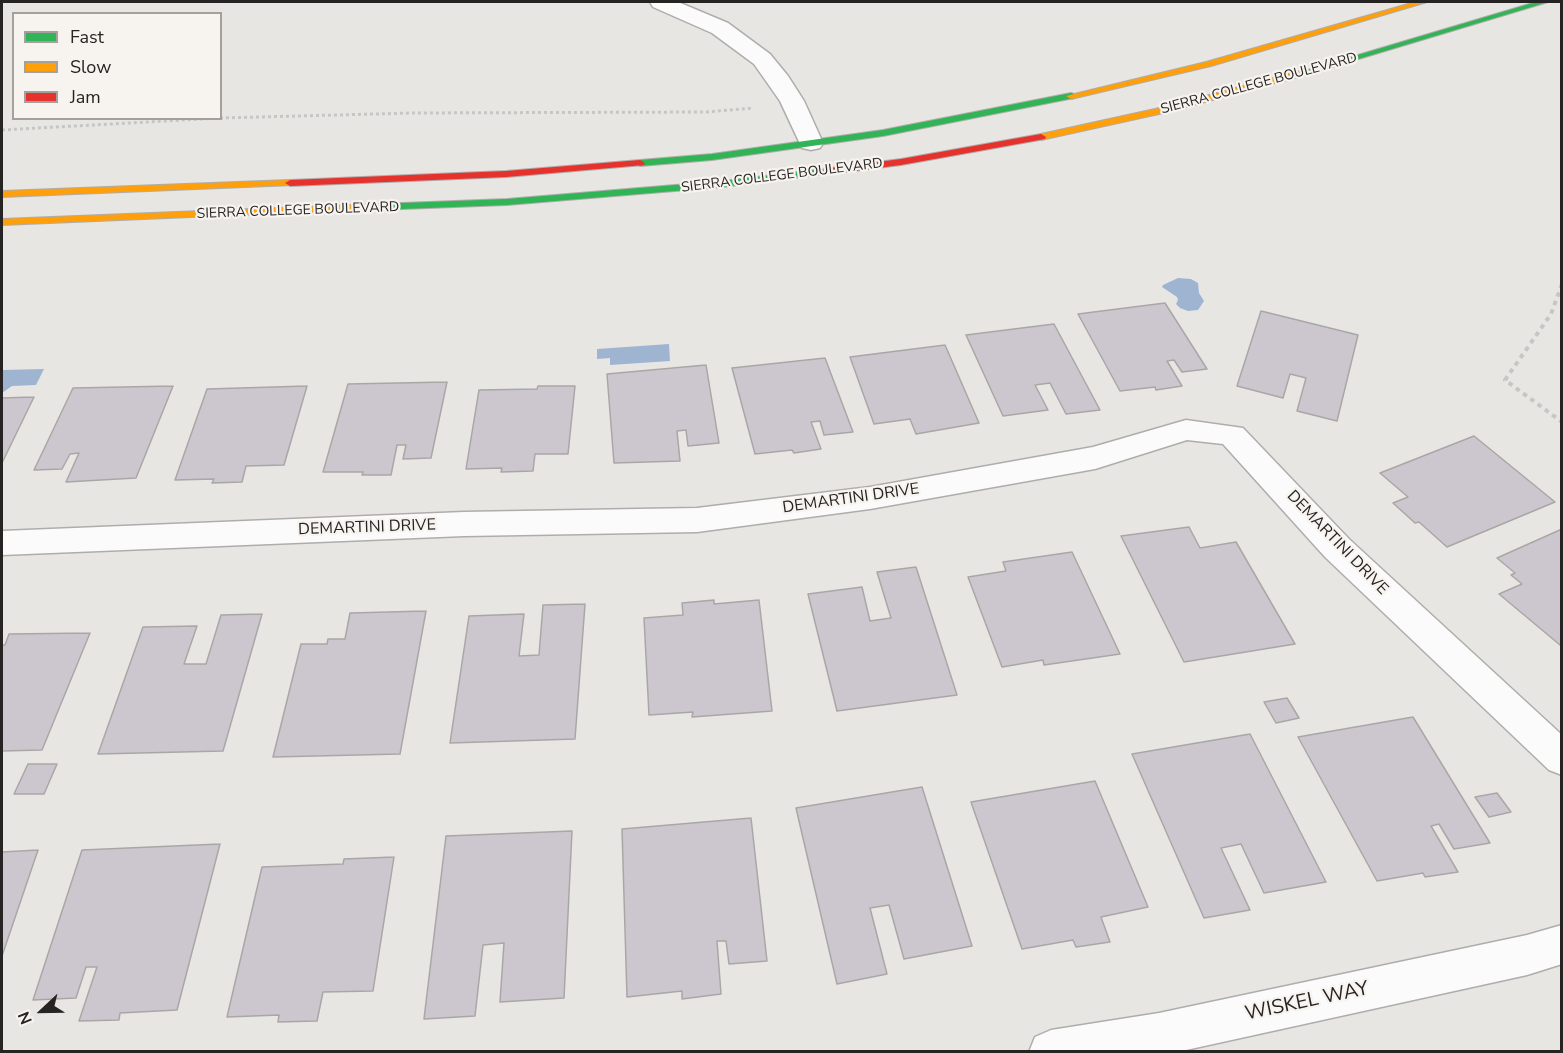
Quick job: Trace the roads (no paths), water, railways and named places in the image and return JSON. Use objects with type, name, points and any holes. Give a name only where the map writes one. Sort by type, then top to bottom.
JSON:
[{"type":"main road","name":"SIERRA COLLEGE BOULEVARD","points":[[2,194],[506,174],[712,157],[955,121],[1108,89],[1208,64],[1424,2]]},
{"type":"main road","name":"SIERRA COLLEGE BOULEVARD","points":[[2,222],[507,202],[723,184],[881,165],[1060,134],[1165,110],[1268,83],[1544,2]]},
{"type":"street","points":[[662,2],[693,14],[740,41],[762,59],[780,81],[793,103],[811,143]]},
{"type":"street","name":"DEMARTINI DRIVE","points":[[2,543],[464,524],[697,520],[870,498],[1095,458],[1185,430],[1232,435],[1337,548],[1562,759]]},
{"type":"street","name":"WISKEL WAY","points":[[1051,1052],[1171,1031],[1527,955],[1562,944]]},
{"type":"water","points":[[1178,278],[1191,279],[1198,283],[1199,293],[1204,301],[1198,310],[1188,311],[1180,308],[1176,304],[1177,297],[1162,287]]},
{"type":"water","points":[[669,344],[670,361],[610,365],[610,358],[597,359],[597,349]]},
{"type":"water","points":[[44,369],[36,385],[12,386],[2,393],[2,370]]}]
